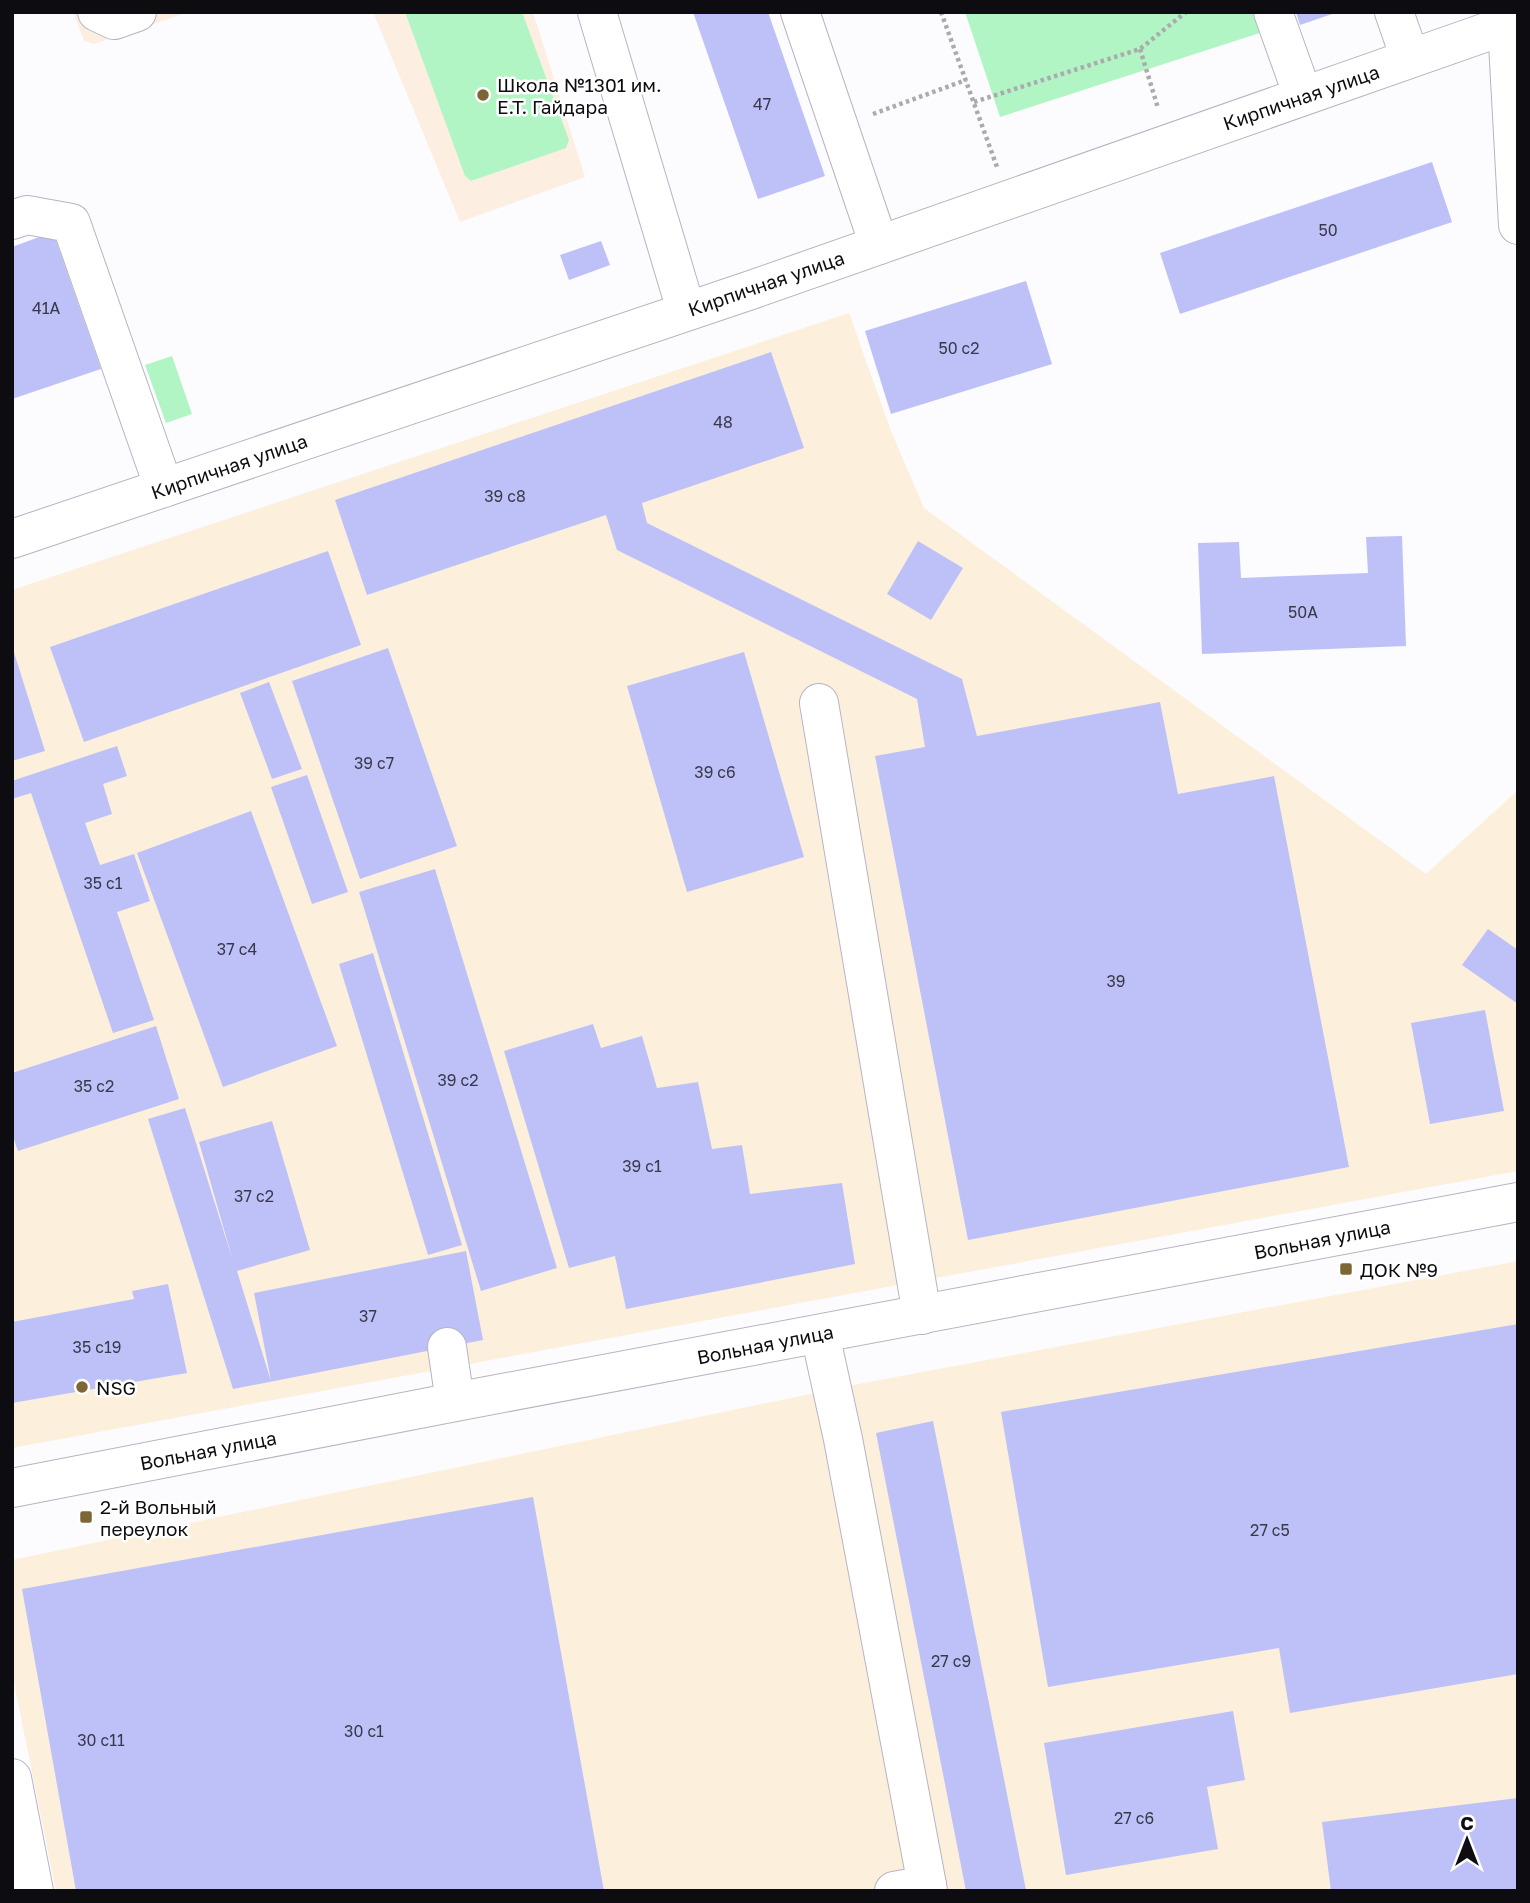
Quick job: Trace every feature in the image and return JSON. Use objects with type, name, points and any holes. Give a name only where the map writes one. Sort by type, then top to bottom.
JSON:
[{"type":"street","points":[[97,12],[114,20],[137,12]]},
{"type":"street","points":[[597,12],[686,310]]},
{"type":"street","points":[[800,12],[879,245]]},
{"type":"street","points":[[1273,12],[1303,96]]},
{"type":"street","points":[[1394,12],[1410,58]]},
{"type":"street","points":[[1506,21],[1518,225]]},
{"type":"street","name":"Кирпичная улица","points":[[12,539],[879,245],[1410,58],[1506,21]]},
{"type":"street","points":[[12,220],[27,215],[71,223],[164,488]]},
{"type":"street","points":[[819,703],[922,1315]]},
{"type":"street","name":"Вольная улица","points":[[12,1488],[1518,1202]]},
{"type":"street","points":[[820,1334],[844,1439],[916,1889]]},
{"type":"street","points":[[447,1347],[455,1402]]},
{"type":"street","points":[[12,1777],[34,1891]]},
{"type":"path","points":[[941,12],[998,167]]},
{"type":"path","points":[[975,102],[1140,49],[1186,12]]},
{"type":"path","points":[[1140,49],[1159,114]]},
{"type":"path","points":[[839,126],[968,79]]},
{"type":"shaded area","points":[[73,12],[189,12],[94,44],[84,41]]},
{"type":"shaded area","name":"Школа №1301 им. Е.Т. Гайдара","points":[[373,12],[533,12],[585,177],[460,222]]},
{"type":"shaded area","points":[[849,313],[891,431],[924,508],[1426,874],[1518,790],[1518,1171],[12,1448],[12,590]]},
{"type":"shaded area","points":[[1518,1261],[1518,1891],[56,1891],[12,1673],[12,1560],[853,1385]]},
{"type":"green space","name":"Школа №1301 им. Е.Т. Гайдара","points":[[405,12],[522,12],[569,140],[566,148],[471,181],[465,176]]},
{"type":"green space","points":[[965,12],[1262,12],[1269,30],[1000,117]]},
{"type":"green space","points":[[172,356],[192,414],[166,423],[145,365]]},
{"type":"building","points":[[693,12],[768,12],[825,176],[758,199]]},
{"type":"building","points":[[1296,12],[1335,12],[1335,13],[1300,25]]},
{"type":"building","points":[[1432,162],[1452,222],[1180,314],[1160,253]]},
{"type":"building","points":[[53,232],[101,369],[12,399],[12,247]]},
{"type":"building","points":[[601,241],[610,265],[569,280],[560,255]]},
{"type":"building","points":[[1026,281],[1052,364],[891,414],[865,331]]},
{"type":"building","points":[[771,352],[804,448],[642,503],[647,523],[962,679],[977,736],[1160,702],[1178,794],[1274,776],[1349,1167],[968,1240],[875,756],[925,747],[917,699],[617,550],[606,515],[367,595],[335,500]]},
{"type":"building","points":[[1402,536],[1406,646],[1202,654],[1198,543],[1239,542],[1241,578],[1368,573],[1366,537]]},
{"type":"building","points":[[918,541],[963,568],[931,620],[887,594]]},
{"type":"building","points":[[328,551],[361,645],[84,742],[50,647]]},
{"type":"building","points":[[12,646],[45,751],[12,761]]},
{"type":"building","points":[[388,648],[457,846],[360,879],[292,681]]},
{"type":"building","points":[[744,652],[804,857],[687,892],[627,686]]},
{"type":"building","points":[[269,682],[302,769],[272,779],[240,693]]},
{"type":"building","points":[[117,746],[127,776],[103,784],[112,814],[85,823],[100,865],[134,854],[150,901],[117,912],[154,1020],[113,1033],[31,793],[12,799],[12,781]]},
{"type":"building","points":[[307,775],[348,892],[312,904],[271,787]]},
{"type":"building","points":[[251,811],[337,1046],[223,1087],[137,853]]},
{"type":"building","points":[[435,869],[557,1268],[481,1291],[359,892]]},
{"type":"building","points":[[1488,929],[1518,950],[1518,1004],[1462,965]]},
{"type":"building","points":[[373,953],[462,1245],[428,1255],[339,964]]},
{"type":"building","points":[[1485,1010],[1504,1111],[1430,1124],[1411,1023]]},
{"type":"building","points":[[593,1024],[601,1048],[642,1036],[657,1088],[698,1082],[712,1149],[742,1145],[750,1194],[842,1183],[855,1264],[626,1309],[615,1256],[569,1268],[504,1051]]},
{"type":"building","points":[[156,1026],[179,1099],[18,1151],[12,1134],[12,1073]]},
{"type":"building","points":[[185,1108],[233,1261],[199,1142],[272,1121],[310,1250],[237,1271],[271,1381],[254,1293],[466,1251],[483,1340],[233,1389],[148,1119]]},
{"type":"building","points":[[168,1284],[187,1373],[12,1403],[12,1322],[134,1299],[132,1291]]},
{"type":"building","points":[[1518,1324],[1518,1674],[1290,1713],[1279,1648],[1048,1687],[1001,1412]]},
{"type":"building","points":[[933,1421],[1026,1890],[1023,1891],[966,1891],[876,1433]]},
{"type":"building","points":[[533,1497],[604,1891],[76,1891],[22,1589]]},
{"type":"building","points":[[1233,1711],[1245,1780],[1207,1787],[1218,1849],[1066,1875],[1044,1743]]},
{"type":"building","points":[[1518,1798],[1518,1891],[1331,1891],[1322,1822]]},
{"type":"place","name":"Школа №1301 им. Е.Т. Гайдара","points":[[483,95]]},
{"type":"place","name":"ДОК №9","points":[[1346,1269]]},
{"type":"place","name":"NSG","points":[[82,1387]]},
{"type":"place","name":"2-й Вольный переулок","points":[[86,1517]]}]
